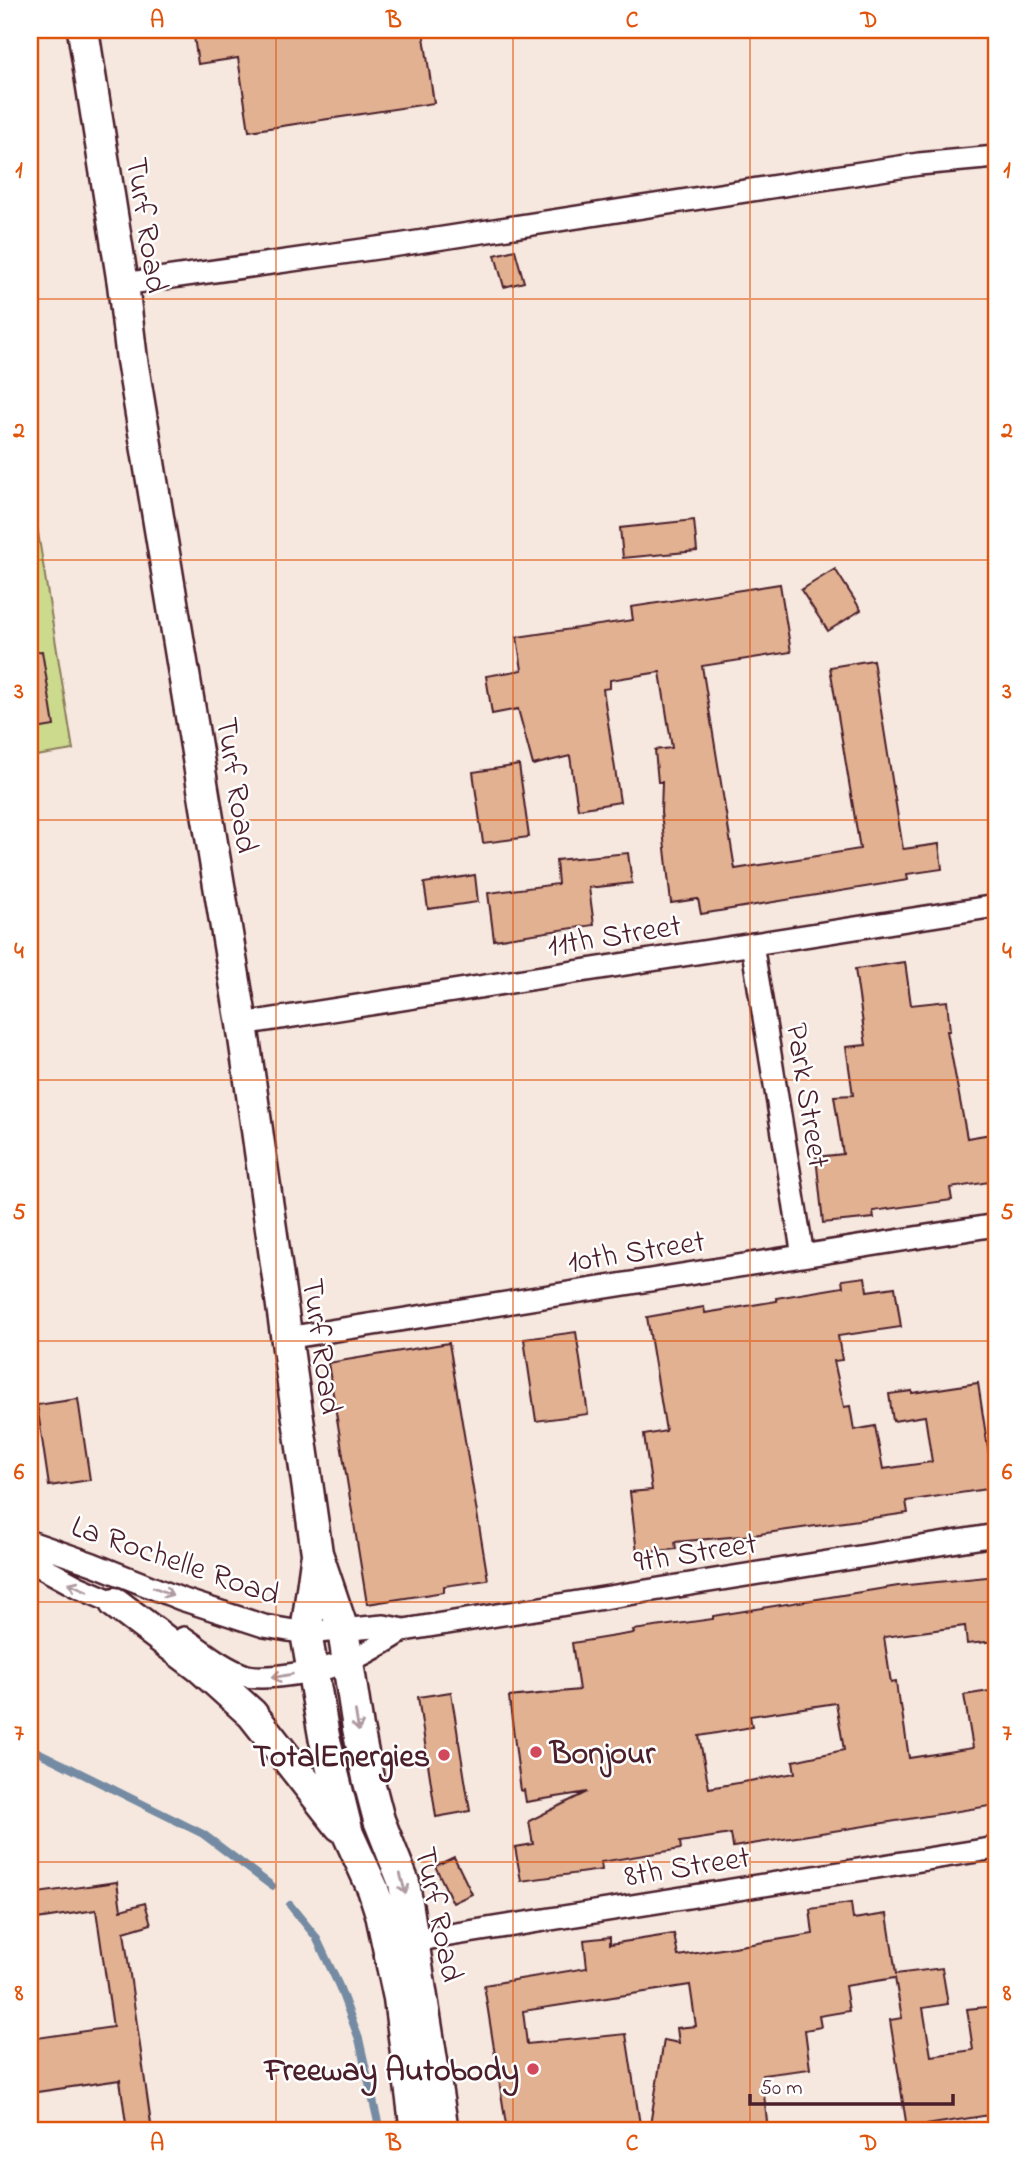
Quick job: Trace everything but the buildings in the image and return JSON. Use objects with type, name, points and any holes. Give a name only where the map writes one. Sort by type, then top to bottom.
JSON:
[{"type":"main road","name":"Turf Road","points":[[83,30],[123,284],[132,360],[242,1024],[317,1553],[343,1630],[358,1728],[379,1821],[404,1884],[399,1998],[416,2131]]},
{"type":"main road","name":"Turf Road","points":[[317,1553],[306,1633],[330,1770],[348,1834],[402,1943],[443,2131]]},
{"type":"main road","points":[[115,1603],[239,1700],[273,1738],[330,1816],[348,1834]]},
{"type":"street","points":[[123,284],[398,245],[884,169],[996,157]]},
{"type":"street","name":"11th Street","points":[[242,1024],[996,906]]},
{"type":"street","name":"Park Street","points":[[752,944],[803,1256]]},
{"type":"street","name":"10th Street","points":[[286,1338],[996,1225]]},
{"type":"street","name":"9th Street","points":[[349,1661],[404,1630],[996,1535]]},
{"type":"street","name":"La Rochelle Road","points":[[30,1542],[264,1626],[306,1633],[343,1630]]},
{"type":"street","name":"La Rochelle Road","points":[[30,1561],[69,1583],[178,1634],[216,1660],[247,1676],[264,1679],[349,1661]]},
{"type":"street","name":"9th Street","points":[[343,1630],[384,1626],[404,1630]]},
{"type":"street","name":"8th Street","points":[[402,1943],[996,1848]]},
{"type":"green space","points":[[30,483],[73,750],[30,757]]},
{"type":"waterway","points":[[30,1748],[203,1834],[272,1886]]},
{"type":"waterway","points":[[290,1905],[316,1937],[339,1986],[359,2039],[380,2131]]},
{"type":"place","name":"Bonjour","points":[[536,1752]]},
{"type":"place","name":"TotalEnergies","points":[[444,1755]]},
{"type":"place","name":"Freeway Autobody","points":[[533,2069]]}]
